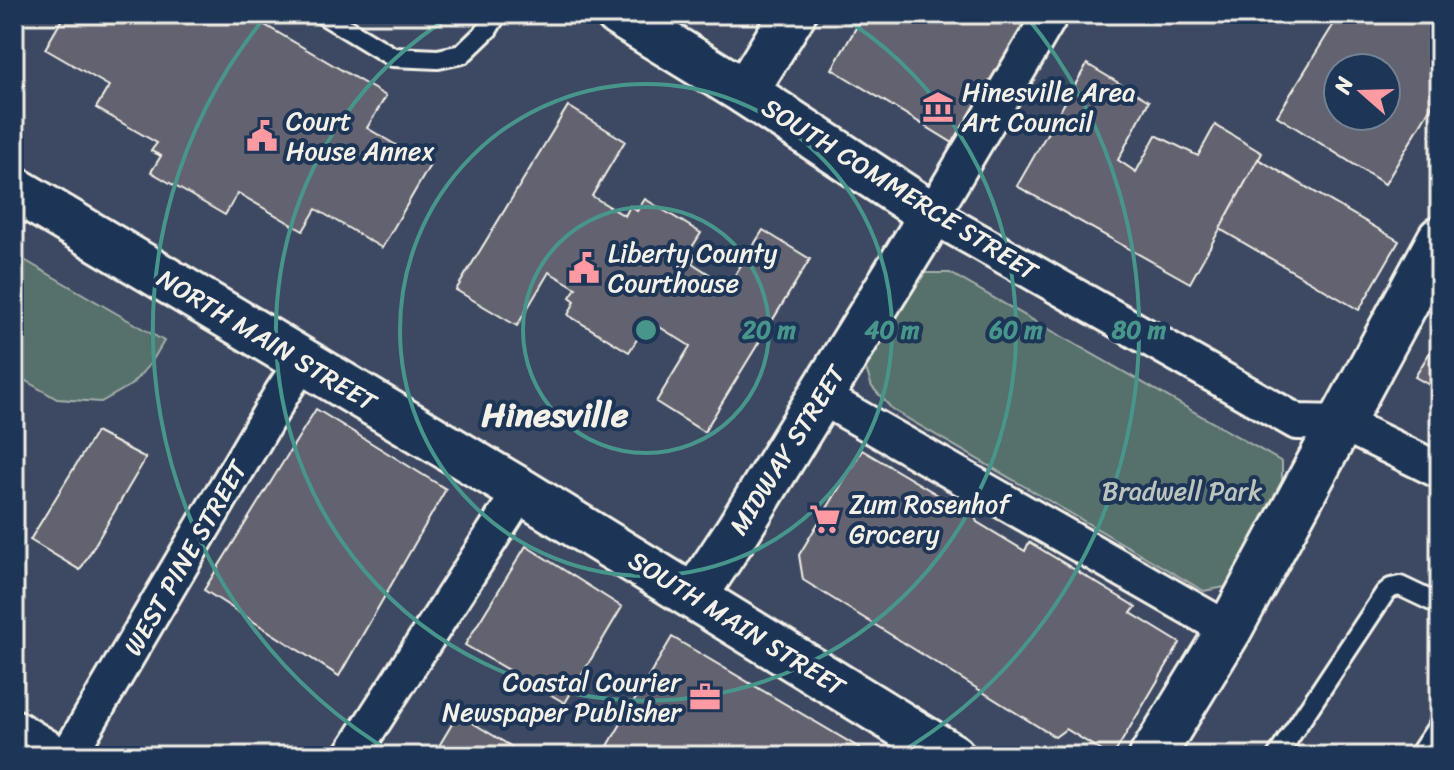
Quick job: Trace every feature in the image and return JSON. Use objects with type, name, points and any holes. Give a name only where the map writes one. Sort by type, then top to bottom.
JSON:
[{"type":"street","name":"SOUTH COMMERCE STREET","points":[[618,14],[745,92],[932,215],[1297,422],[1342,423],[1440,471]]},
{"type":"street","points":[[745,92],[793,14]]},
{"type":"street","name":"MIDWAY STREET","points":[[694,597],[932,215],[1051,14]]},
{"type":"street","name":"NORTH MAIN STREET","points":[[14,189],[521,491]]},
{"type":"street","points":[[1152,756],[1229,630],[1440,239]]},
{"type":"street","name":"WEST PINE STREET","points":[[65,756],[303,361]]},
{"type":"street","points":[[820,396],[1229,630]]},
{"type":"street","points":[[351,756],[521,491]]},
{"type":"street","name":"SOUTH MAIN STREET","points":[[521,491],[952,756]]},
{"type":"street","points":[[14,727],[65,756]]},
{"type":"lane","points":[[322,14],[393,57],[438,59],[462,54],[488,29],[497,14]]},
{"type":"lane","points":[[1277,756],[1385,593],[1400,586],[1440,605]]},
{"type":"lane","points":[[1418,756],[1440,723]]},
{"type":"shaded area","points":[[14,14],[1440,14],[1440,756],[14,756]]},
{"type":"green space","points":[[14,254],[164,341],[151,363],[131,385],[101,402],[57,399],[14,374]]},
{"type":"green space","name":"Bradwell Park","points":[[922,273],[950,273],[1282,462],[1282,489],[1225,587],[1204,591],[893,410],[872,387],[865,366]]},
{"type":"building","name":"Court House Annex","points":[[65,14],[246,14],[386,96],[367,128],[430,165],[382,248],[316,209],[303,231],[238,193],[225,215],[151,172],[161,156],[151,151],[157,143],[96,108],[109,86],[45,49]]},
{"type":"building","name":"Hinesville Area Art Council","points":[[864,14],[1036,14],[958,146],[832,69]]},
{"type":"building","points":[[1340,14],[1440,14],[1440,92],[1385,184],[1277,116]]},
{"type":"building","points":[[1087,64],[1149,101],[1118,160],[1136,172],[1156,135],[1198,156],[1215,125],[1262,153],[1190,283],[1017,186]]},
{"type":"building","name":"Liberty County Courthouse","points":[[568,106],[625,141],[592,196],[625,216],[630,206],[637,211],[645,199],[701,233],[689,252],[696,255],[692,263],[728,286],[763,230],[810,259],[704,432],[656,402],[690,346],[658,326],[652,335],[643,330],[629,352],[568,315],[575,301],[570,297],[576,288],[549,272],[517,326],[456,290]]},
{"type":"building","points":[[1258,159],[1399,241],[1359,310],[1220,229]]},
{"type":"building","points":[[1440,335],[1440,391],[1415,377]]},
{"type":"building","points":[[316,409],[446,489],[339,676],[204,590]]},
{"type":"building","points":[[96,432],[146,458],[80,570],[30,540]]},
{"type":"building","points":[[862,450],[975,517],[977,522],[1025,551],[1029,542],[1136,607],[1131,613],[1180,643],[1113,756],[1066,729],[1055,737],[803,580],[799,555]]},
{"type":"building","points":[[526,546],[622,607],[565,703],[465,645]]},
{"type":"building","name":"Coastal Courier Newspaper Publisher","points":[[672,637],[873,756],[602,756]]},
{"type":"building","points":[[458,714],[522,753],[520,756],[433,756]]},
{"type":"place","name":"Hinesville Area Art Council","points":[[938,107]]},
{"type":"place","name":"Court House Annex","points":[[262,136]]},
{"type":"place","name":"Liberty County Courthouse","points":[[584,268]]},
{"type":"place","name":"Zum Rosenhof Grocery","points":[[825,519]]},
{"type":"place","name":"Coastal Courier Newspaper Publisher","points":[[705,697]]},
{"type":"district","name":"Hinesville","points":[[555,414]]}]
